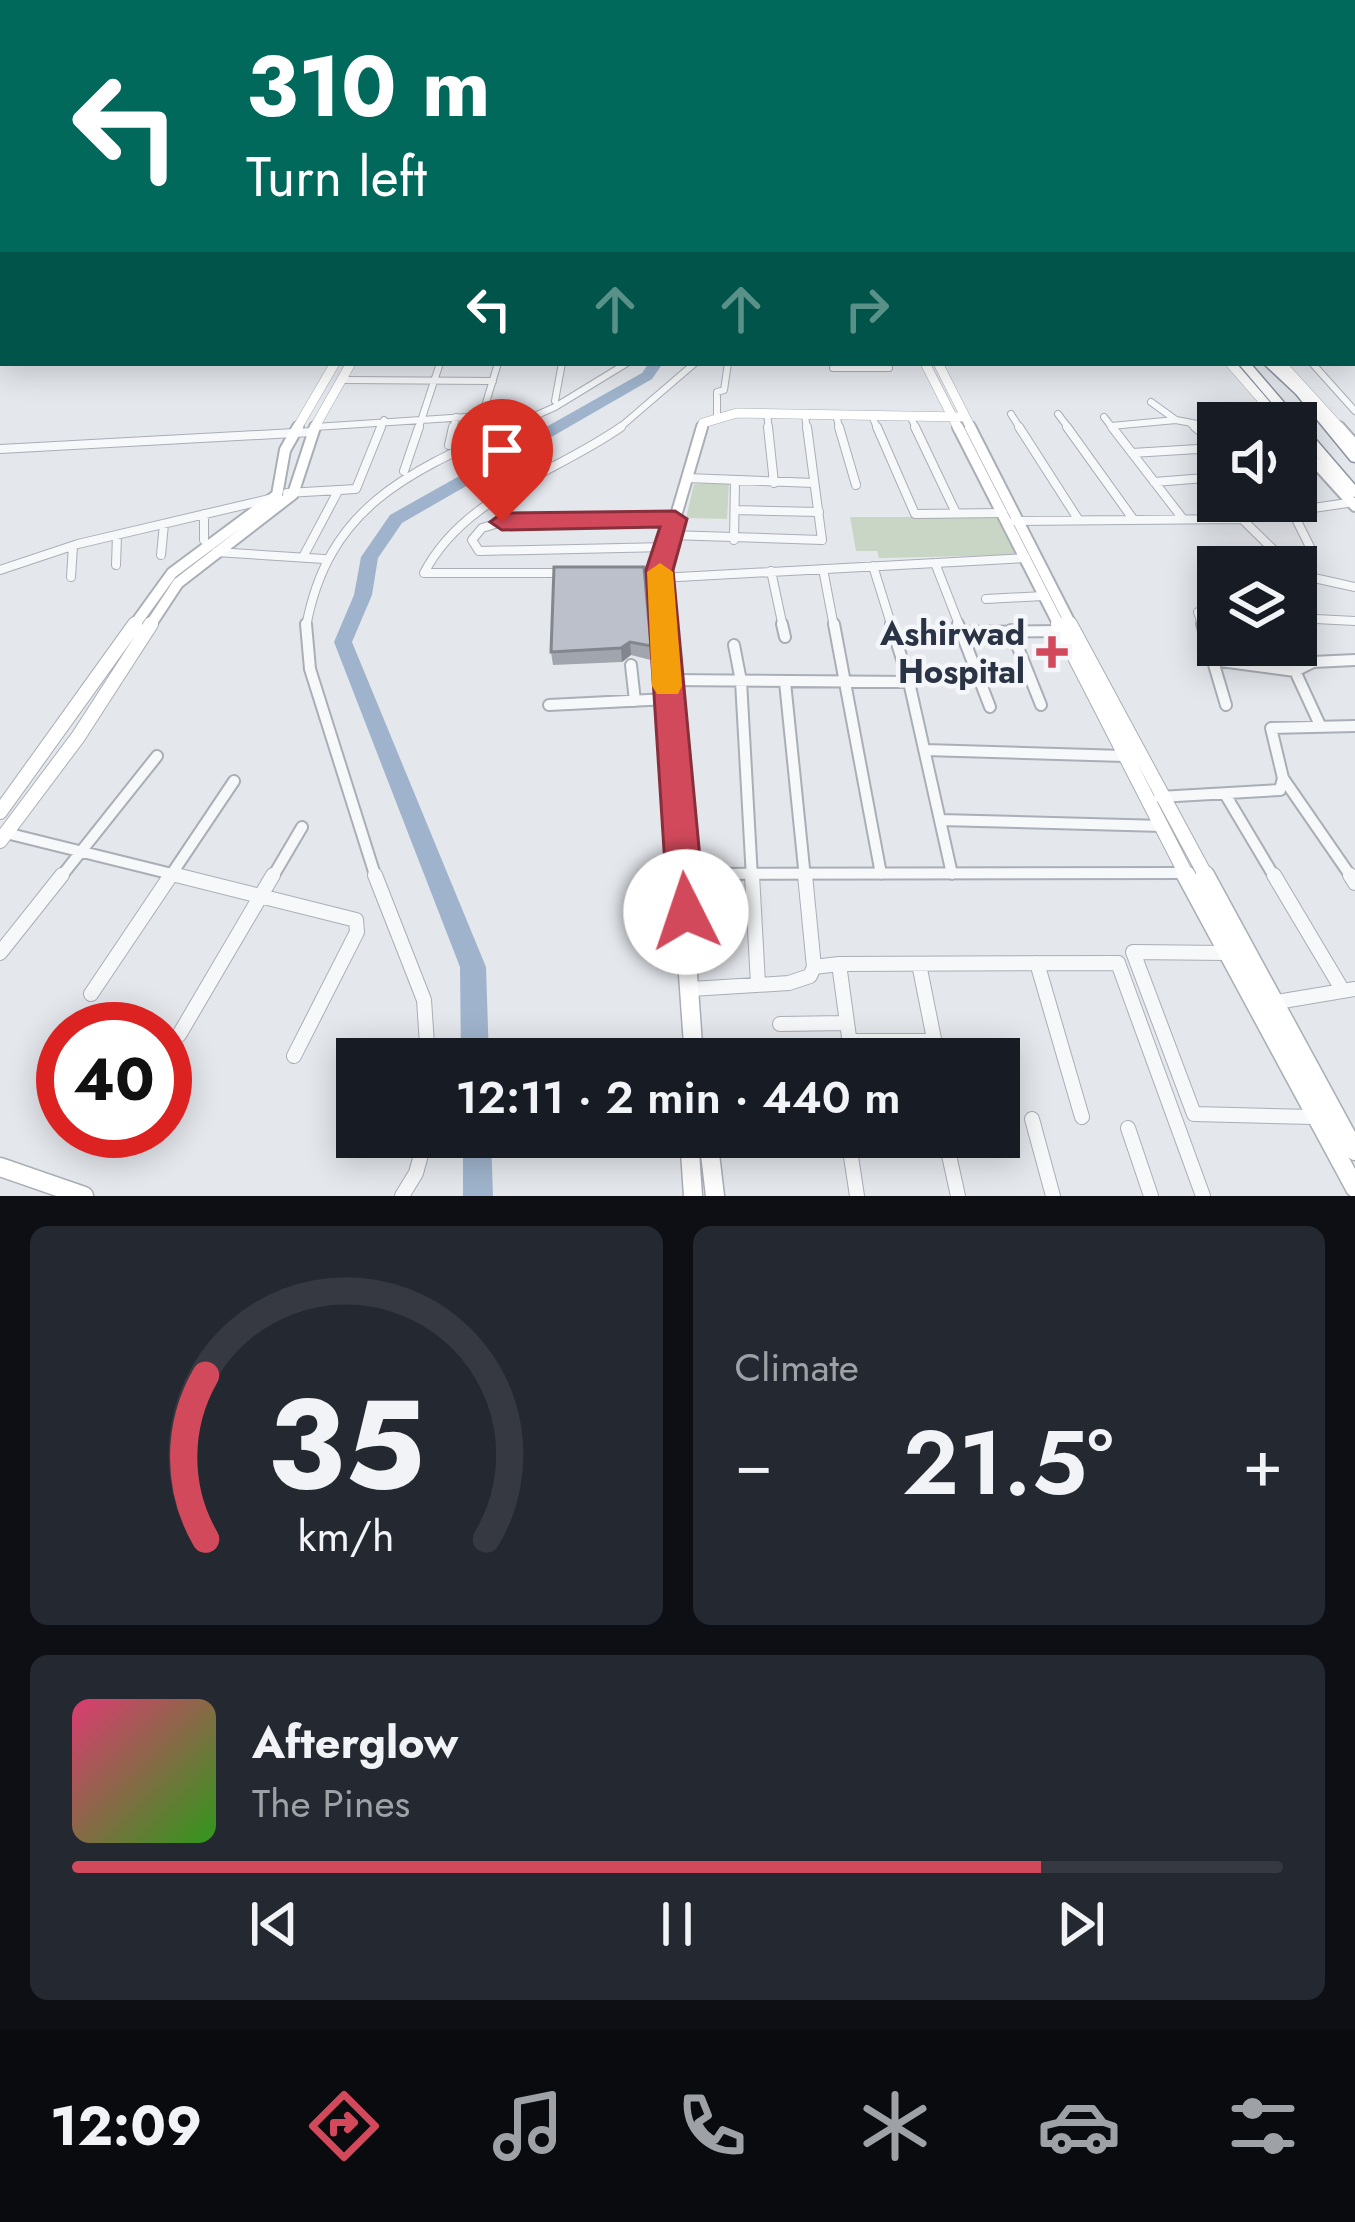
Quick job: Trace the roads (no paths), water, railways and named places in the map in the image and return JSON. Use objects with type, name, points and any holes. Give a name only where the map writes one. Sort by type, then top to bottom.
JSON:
[{"type":"highway","points":[[1247,366],[1347,474],[1354,501]]},
{"type":"highway","points":[[1272,366],[1355,458]]},
{"type":"street","points":[[282,495],[283,457],[333,366]]},
{"type":"street","points":[[294,1056],[358,926],[350,916],[3,837],[78,737],[178,583],[282,495],[350,366]]},
{"type":"street","points":[[404,471],[439,366]]},
{"type":"street","points":[[0,449],[293,433],[484,413],[497,366]]},
{"type":"street","points":[[555,401],[561,366]]},
{"type":"street","points":[[427,1038],[424,1000],[363,845],[305,646],[313,587],[324,559],[367,508],[400,481],[589,389],[623,366]]},
{"type":"street","points":[[566,573],[424,573],[436,550],[460,524],[519,484],[605,438],[663,395],[692,366]]},
{"type":"street","points":[[717,417],[717,392],[724,390],[728,366]]},
{"type":"street","points":[[833,368],[888,366],[894,378]]},
{"type":"street","points":[[928,366],[1157,797],[1355,1150]]},
{"type":"street","points":[[939,366],[957,417]]},
{"type":"street","points":[[1233,366],[1264,402]]},
{"type":"street","points":[[1284,366],[1355,445]]},
{"type":"street","points":[[1315,366],[1355,411]]},
{"type":"street","points":[[343,380],[493,381]]},
{"type":"street","points":[[1151,402],[1176,420]]},
{"type":"street","points":[[767,413],[774,483]]},
{"type":"street","points":[[693,1038],[684,874],[656,574],[704,423],[717,417],[767,413],[957,417]]},
{"type":"street","points":[[1011,414],[1078,519]]},
{"type":"street","points":[[1058,414],[1133,519]]},
{"type":"street","points":[[675,519],[502,522],[475,533],[472,546],[479,551],[668,541],[823,540],[805,415]]},
{"type":"street","points":[[836,416],[856,485]]},
{"type":"street","points":[[872,416],[915,514],[1197,519]]},
{"type":"street","points":[[449,445],[456,417]]},
{"type":"street","points":[[1104,417],[1183,519]]},
{"type":"street","points":[[911,418],[956,513]]},
{"type":"street","points":[[0,570],[73,546],[282,495],[337,493],[359,486],[384,420]]},
{"type":"street","points":[[1112,426],[1176,420],[1197,425]]},
{"type":"street","points":[[1191,424],[1197,429]]},
{"type":"street","points":[[1132,453],[1197,449]]},
{"type":"street","points":[[1317,463],[1354,501]]},
{"type":"street","points":[[687,478],[814,483]]},
{"type":"street","points":[[1154,482],[1197,479]]},
{"type":"street","points":[[734,483],[734,540]]},
{"type":"street","points":[[303,557],[337,493]]},
{"type":"street","points":[[0,812],[172,572],[282,495]]},
{"type":"street","points":[[1317,506],[1354,501]]},
{"type":"street","points":[[735,510],[819,512]]},
{"type":"street","points":[[204,514],[204,540]]},
{"type":"street","points":[[1011,518],[1043,596],[1124,756],[1157,797],[1163,826],[1226,953],[1355,1188]]},
{"type":"street","points":[[1244,522],[1269,546]]},
{"type":"street","points":[[160,555],[164,524]]},
{"type":"street","points":[[116,535],[116,565]]},
{"type":"street","points":[[71,577],[73,546]]},
{"type":"street","points":[[215,552],[324,559]]},
{"type":"street","points":[[656,574],[1027,557]]},
{"type":"street","points":[[935,562],[990,707]]},
{"type":"street","points":[[873,566],[909,682],[952,874]]},
{"type":"street","points":[[824,569],[880,874]]},
{"type":"street","points":[[771,571],[785,637]]},
{"type":"street","points":[[1317,577],[1355,586]]},
{"type":"street","points":[[986,599],[1043,596]]},
{"type":"street","points":[[1317,619],[1355,622]]},
{"type":"street","points":[[1011,630],[1041,705]]},
{"type":"street","points":[[961,632],[1061,631]]},
{"type":"street","points":[[734,645],[741,681],[758,984]]},
{"type":"street","points":[[1262,666],[1295,670],[1313,662],[1355,660]]},
{"type":"street","points":[[631,665],[635,701]]},
{"type":"street","points":[[1215,666],[1226,705]]},
{"type":"street","points":[[1295,670],[1319,723]]},
{"type":"street","points":[[667,680],[909,682]]},
{"type":"street","points":[[691,989],[789,983],[810,976],[814,967],[784,682]]},
{"type":"street","points":[[549,705],[668,699]]},
{"type":"street","points":[[1355,726],[1319,723],[1271,728],[1283,778],[1355,883]]},
{"type":"street","points":[[925,750],[1124,756]]},
{"type":"street","points":[[0,953],[157,757]]},
{"type":"street","points":[[1157,797],[1280,790],[1283,778]]},
{"type":"street","points":[[91,994],[235,781]]},
{"type":"street","points":[[1226,794],[1349,990],[1254,1006]]},
{"type":"street","points":[[940,820],[1163,826]]},
{"type":"street","points":[[192,1014],[302,827]]},
{"type":"street","points":[[684,874],[1189,873]]},
{"type":"street","points":[[1226,953],[1133,952],[1194,1114],[1312,1117]]},
{"type":"street","points":[[1037,963],[1082,1117]]},
{"type":"street","points":[[814,967],[1118,963],[1203,1196]]},
{"type":"street","points":[[838,964],[849,1038]]},
{"type":"street","points":[[920,964],[934,1038]]},
{"type":"street","points":[[781,1024],[847,1023]]},
{"type":"street","points":[[1032,1119],[1053,1196]]},
{"type":"street","points":[[1128,1128],[1151,1196]]},
{"type":"street","points":[[402,1196],[420,1158]]},
{"type":"street","points":[[690,1158],[693,1196]]},
{"type":"street","points":[[710,1158],[715,1196]]},
{"type":"street","points":[[851,1158],[857,1196]]},
{"type":"street","points":[[950,1158],[958,1196]]},
{"type":"street","points":[[0,1167],[84,1196]]},
{"type":"waterway","points":[[475,1038],[473,967],[343,642],[363,595],[370,557],[396,519],[647,376],[654,366]]},
{"type":"waterway","points":[[477,1158],[478,1196]]},
{"type":"place","name":"Ashirwad Hospital","points":[[1052,652]]}]
